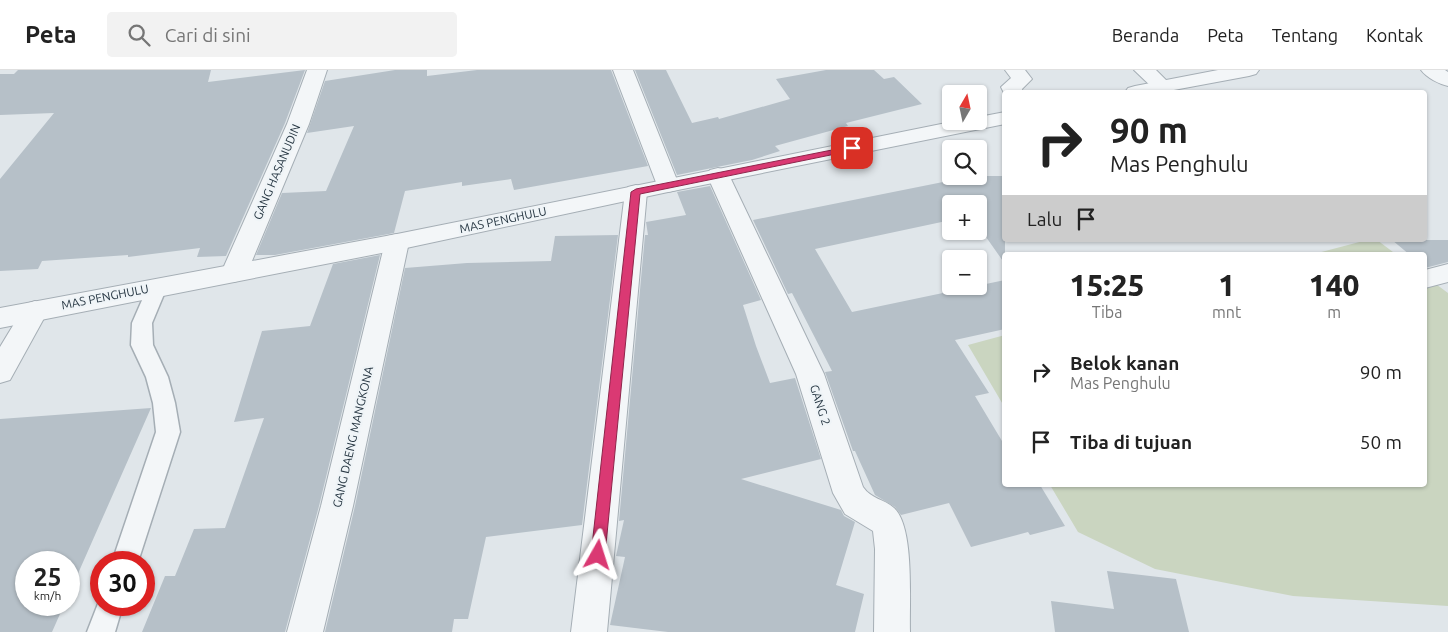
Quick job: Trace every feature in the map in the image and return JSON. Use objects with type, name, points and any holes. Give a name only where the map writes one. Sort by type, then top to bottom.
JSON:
[{"type":"street","name":"GANG HASANUDIN","points":[[234,273],[298,124],[318,70]]},
{"type":"street","points":[[623,70],[668,185]]},
{"type":"street","points":[[1012,90],[1011,87],[1022,79],[1015,70]]},
{"type":"street","points":[[1137,90],[1151,77],[1248,70]]},
{"type":"street","points":[[1431,70],[1448,80]]},
{"type":"street","name":"MAS PENGHULU","points":[[0,318],[398,242],[668,185],[1002,119]]},
{"type":"street","name":"GANG 2","points":[[718,175],[810,374],[849,493],[856,504],[883,518],[889,528],[892,549],[892,632]]},
{"type":"street","points":[[589,632],[636,192]]},
{"type":"street","name":"GANG DAENG MANGKONA","points":[[305,632],[337,506],[398,242]]},
{"type":"street","points":[[1427,278],[1448,273]]},
{"type":"street","points":[[0,372],[35,311]]},
{"type":"lane","points":[[129,551],[168,432],[164,403],[159,386],[142,345],[142,323],[157,287]]},
{"type":"lane","points":[[101,632],[106,616]]},
{"type":"green space","points":[[1359,242],[1380,242],[1393,252],[1321,252]]},
{"type":"green space","points":[[1427,277],[1448,293],[1448,606],[1293,596],[1155,569],[1078,532],[1051,487],[1427,487]]},
{"type":"green space","points":[[1002,336],[1002,403],[968,345]]},
{"type":"building","points":[[18,70],[211,70],[208,82],[305,70],[285,123],[226,256],[197,257],[200,248],[128,257],[128,255],[42,261],[38,269],[0,271],[0,179],[54,113],[0,115],[0,74],[14,74]]},
{"type":"building","points":[[395,70],[427,70],[427,76],[477,70],[611,70],[648,166],[514,190],[511,179],[462,186],[462,182],[405,191],[394,233],[275,255],[256,255],[282,193],[326,191],[354,126],[307,133],[325,81]]},
{"type":"building","points":[[635,70],[666,70],[692,123],[718,117],[719,119],[790,99],[776,79],[826,70],[874,70],[884,79],[894,77],[922,104],[846,123],[848,126],[775,146],[780,151],[752,160],[677,175]]},
{"type":"building","points":[[987,176],[1002,176],[1002,242],[1005,242],[1005,252],[1002,252],[1002,260],[987,238],[987,195],[942,195],[942,222],[815,249],[852,312],[942,293],[942,295],[987,295],[987,284],[1002,281],[1002,330],[955,340],[989,393],[975,396],[1002,441],[1002,487],[1041,487],[1065,526],[1030,535],[1028,532],[971,547],[949,503],[901,515],[895,507],[875,495],[855,451],[853,451],[825,372],[832,371],[792,293],[788,294],[753,220],[942,182],[942,185],[987,185]]},
{"type":"building","points":[[710,186],[761,300],[743,305],[770,383],[795,378],[821,459],[741,479],[841,510],[844,516],[855,522],[836,585],[864,594],[855,632],[668,632],[610,625],[625,557],[616,556],[624,520],[619,521],[645,235],[648,235],[646,222],[686,215],[677,192]]},
{"type":"building","points":[[618,235],[582,525],[486,537],[468,619],[454,619],[452,632],[325,632],[355,506],[405,268],[467,263],[551,261],[555,236]]},
{"type":"building","points":[[1448,240],[1448,262],[1427,267],[1427,252],[1406,252],[1394,242]]},
{"type":"building","points":[[380,255],[319,506],[285,632],[142,632],[149,616],[155,616],[155,600],[165,576],[175,576],[194,529],[225,528],[264,418],[234,422],[262,331],[310,326],[333,264]]},
{"type":"building","points":[[151,408],[80,569],[80,551],[15,551],[15,616],[59,616],[52,632],[0,632],[0,419]]},
{"type":"building","points":[[1107,571],[1176,579],[1189,632],[1055,632],[1051,601],[1114,609]]},
{"type":"route","points":[[598,555],[636,192],[852,148]]}]
